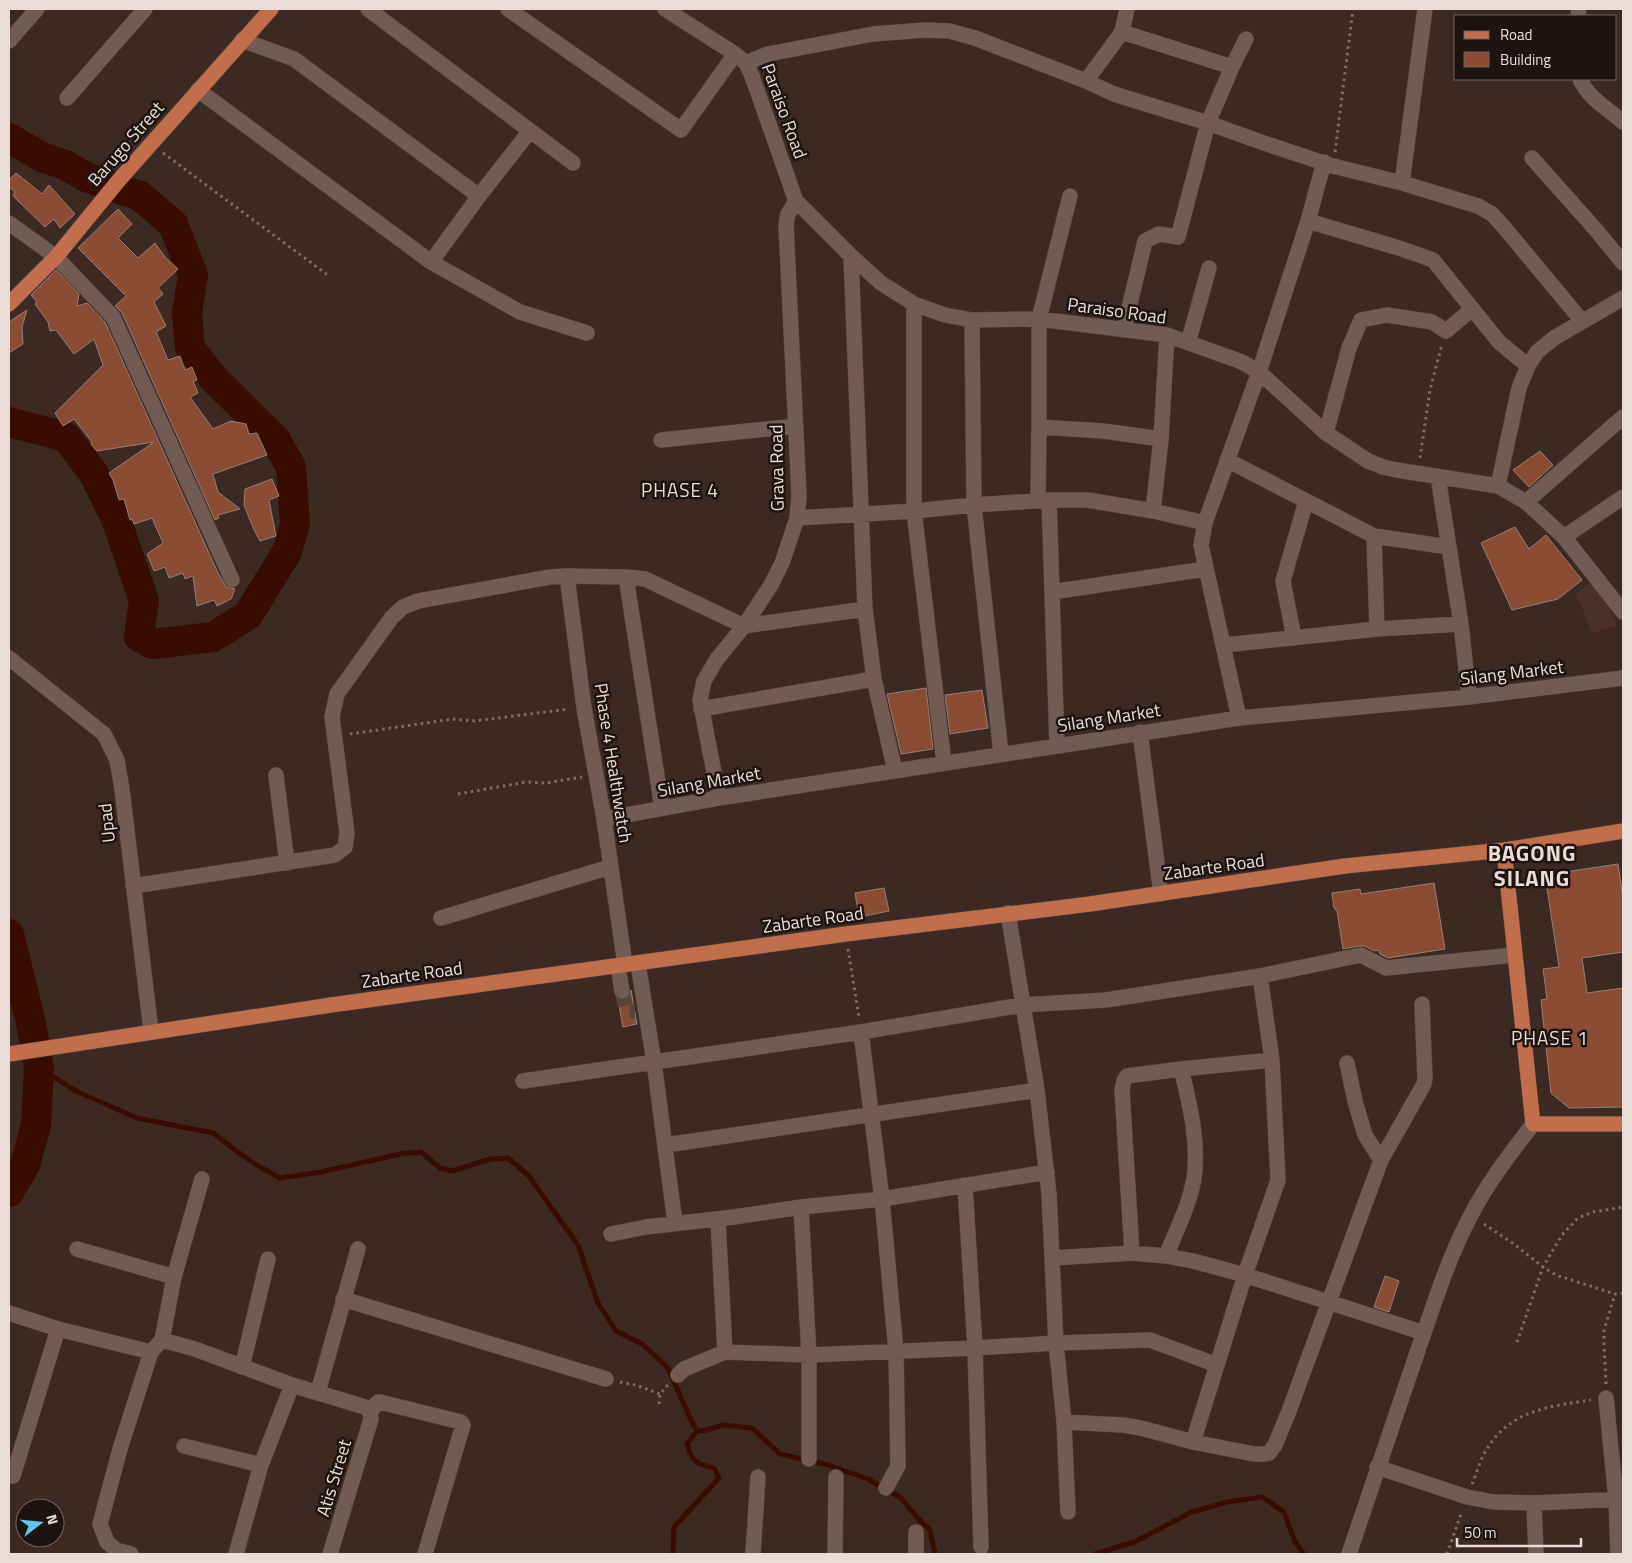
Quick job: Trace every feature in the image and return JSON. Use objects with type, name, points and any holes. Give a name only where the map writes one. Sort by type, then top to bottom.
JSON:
[{"type":"main road","name":"Barugo Street","points":[[9,304],[56,257],[119,180],[271,9]]},
{"type":"main road","name":"Zabarte Road","points":[[9,1054],[331,1005],[846,934],[1161,894],[1345,866],[1504,850],[1623,831]]},
{"type":"main road","points":[[1504,850],[1533,1124],[1623,1124]]},
{"type":"street","points":[[9,41],[37,9]]},
{"type":"street","points":[[67,98],[144,9]]},
{"type":"street","points":[[368,9],[573,163]]},
{"type":"street","points":[[508,9],[682,130],[741,58],[873,34],[925,30],[949,31],[975,38],[1086,81],[1114,94],[1208,123],[1329,164],[1402,183],[1478,206],[1492,214],[1582,321]]},
{"type":"street","name":"Paraiso Road","points":[[665,9],[741,58],[752,76],[796,201],[881,283],[914,304],[944,315],[972,320],[1039,319],[1166,335],[1242,362],[1259,372],[1326,433],[1368,461],[1383,467],[1418,474],[1498,486],[1526,502],[1564,537],[1623,612]]},
{"type":"street","points":[[1086,81],[1122,32],[1127,9]]},
{"type":"street","points":[[1402,183],[1425,9]]},
{"type":"street","points":[[1122,32],[1232,67]]},
{"type":"street","points":[[1124,329],[1145,241],[1159,234],[1178,237],[1208,123],[1246,39]]},
{"type":"street","points":[[242,40],[294,60],[479,196]]},
{"type":"street","points":[[1580,80],[1594,99],[1623,122]]},
{"type":"street","points":[[198,90],[431,262],[520,312],[586,333]]},
{"type":"street","points":[[431,262],[530,131]]},
{"type":"street","points":[[1532,158],[1598,231],[1623,263]]},
{"type":"street","points":[[1239,718],[1201,545],[1205,523],[1259,372],[1308,221],[1329,164]]},
{"type":"street","points":[[1057,745],[1052,592],[1043,501],[1039,319],[1070,196]]},
{"type":"street","name":"Grava Road","points":[[719,798],[701,709],[700,700],[704,681],[717,659],[744,626],[771,585],[797,518],[799,495],[786,226],[788,214],[796,201]]},
{"type":"street","points":[[1308,221],[1428,257],[1438,265],[1499,342],[1528,366]]},
{"type":"street","points":[[9,223],[56,257],[113,317],[232,580]]},
{"type":"street","points":[[851,256],[865,609],[874,679],[894,771]]},
{"type":"street","points":[[1188,343],[1209,268]]},
{"type":"street","points":[[1498,486],[1519,388],[1528,366],[1537,352],[1554,338],[1623,298]]},
{"type":"street","points":[[914,304],[914,511],[944,763]]},
{"type":"street","points":[[1326,433],[1349,348],[1361,320],[1387,315],[1432,322],[1446,331],[1472,309]]},
{"type":"street","points":[[972,320],[974,505],[1001,754]]},
{"type":"street","points":[[1153,511],[1161,439],[1166,335]]},
{"type":"street","points":[[1526,502],[1623,417]]},
{"type":"street","points":[[661,440],[796,426]]},
{"type":"street","points":[[1040,427],[1103,430],[1161,439]]},
{"type":"street","points":[[1227,460],[1374,536],[1449,547]]},
{"type":"street","points":[[1438,477],[1461,624],[1468,697]]},
{"type":"street","points":[[1564,537],[1623,497]]},
{"type":"street","points":[[797,518],[914,511],[974,505],[1087,500],[1153,511],[1205,523]]},
{"type":"street","points":[[1294,638],[1283,581],[1306,501]]},
{"type":"street","points":[[1374,536],[1377,629]]},
{"type":"street","points":[[1052,592],[1205,569]]},
{"type":"street","points":[[133,886],[336,855],[346,847],[347,834],[332,717],[337,694],[392,617],[403,607],[418,601],[550,576],[626,577],[652,582],[744,626],[865,609]]},
{"type":"street","name":"Phase 4 Healthwatch","points":[[563,576],[627,965]]},
{"type":"street","points":[[626,577],[662,808]]},
{"type":"street","points":[[1224,645],[1377,629],[1461,624]]},
{"type":"street","name":"Upad","points":[[9,658],[104,734],[118,760],[151,1031]]},
{"type":"street","name":"Silang Market","points":[[604,819],[719,798],[1239,718],[1468,697],[1623,678]]},
{"type":"street","points":[[701,709],[874,679]]},
{"type":"street","points":[[1140,732],[1161,894]]},
{"type":"street","points":[[276,775],[287,862]]},
{"type":"street","points":[[441,918],[610,867]]},
{"type":"street","points":[[1008,913],[1037,1090],[1046,1172],[1053,1258],[1056,1343],[1064,1422],[1068,1512]]},
{"type":"street","points":[[523,1081],[861,1032],[1022,1004],[1106,1000],[1260,976],[1361,955],[1386,968],[1514,955]]},
{"type":"street","points":[[622,991],[627,965]]},
{"type":"street","points":[[627,965],[654,1062],[675,1223]]},
{"type":"street","points":[[1193,1442],[1244,1275],[1278,1180],[1272,1060],[1260,976]]},
{"type":"street","points":[[1064,1422],[1123,1425],[1254,1454],[1269,1453],[1275,1445],[1289,1411],[1381,1160],[1416,1100],[1425,1078],[1422,1004]]},
{"type":"street","points":[[861,1032],[882,1198],[896,1352],[898,1466],[886,1488]]},
{"type":"street","points":[[1132,1253],[1122,1090],[1127,1076],[1272,1060]]},
{"type":"street","points":[[1347,1063],[1365,1135],[1381,1160]]},
{"type":"street","points":[[1166,1256],[1187,1204],[1196,1158],[1189,1106],[1181,1069]]},
{"type":"street","points":[[666,1144],[1037,1090]]},
{"type":"street","points":[[1349,1554],[1377,1467],[1455,1250],[1471,1215],[1496,1174],[1533,1124]]},
{"type":"street","points":[[612,1234],[675,1223],[882,1198],[1046,1172]]},
{"type":"street","points":[[131,1554],[116,1550],[107,1542],[100,1524],[120,1449],[151,1352],[162,1340],[174,1278],[202,1179]]},
{"type":"street","points":[[965,1185],[975,1348],[981,1547]]},
{"type":"street","points":[[801,1207],[809,1355],[809,1459]]},
{"type":"street","points":[[718,1219],[725,1352]]},
{"type":"street","points":[[77,1249],[174,1278]]},
{"type":"street","points":[[318,1392],[358,1249]]},
{"type":"street","points":[[1053,1258],[1132,1253],[1193,1261],[1244,1275],[1424,1333]]},
{"type":"street","points":[[242,1367],[268,1259]]},
{"type":"street","points":[[343,1299],[606,1379]]},
{"type":"street","points":[[9,1313],[58,1329],[151,1352]]},
{"type":"street","points":[[13,1476],[58,1329]]},
{"type":"street","points":[[162,1340],[195,1349],[292,1385],[365,1407],[370,1412],[380,1402],[461,1422],[463,1424],[425,1554]]},
{"type":"street","points":[[674,1378],[684,1369],[725,1352],[809,1355],[1150,1340],[1217,1365]]},
{"type":"street","points":[[236,1554],[262,1465],[292,1385]]},
{"type":"street","points":[[1606,1398],[1619,1499],[1618,1554]]},
{"type":"street","name":"Atis Street","points":[[330,1554],[371,1419],[370,1412]]},
{"type":"street","points":[[184,1446],[262,1465]]},
{"type":"street","points":[[1377,1467],[1467,1497],[1494,1502],[1534,1503],[1619,1499]]},
{"type":"street","points":[[753,1554],[758,1477]]},
{"type":"street","points":[[835,1554],[836,1477]]},
{"type":"street","points":[[1534,1503],[1536,1554]]},
{"type":"street","points":[[916,1532],[916,1554]]},
{"type":"path","points":[[1329,164],[1354,9]]},
{"type":"path","points":[[164,154],[329,276]]},
{"type":"path","points":[[1418,474],[1430,390],[1446,331]]},
{"type":"path","points":[[334,737],[453,719],[474,721],[584,708]]},
{"type":"path","points":[[458,794],[526,782],[546,784],[595,774]]},
{"type":"path","points":[[846,934],[861,1032]]},
{"type":"path","points":[[1517,1342],[1543,1267],[1562,1235],[1578,1218],[1593,1212],[1623,1208]]},
{"type":"path","points":[[1471,1215],[1556,1275],[1615,1294],[1623,1293]]},
{"type":"path","points":[[1447,1554],[1486,1450],[1495,1436],[1507,1425],[1525,1414],[1546,1408],[1606,1398],[1604,1330],[1615,1294]]},
{"type":"path","points":[[659,1404],[660,1394],[674,1378]]},
{"type":"path","points":[[606,1379],[636,1385],[660,1394]]},
{"type":"shaded area","points":[[1592,582],[1604,598],[1617,625],[1592,633],[1581,604],[1575,594]]},
{"type":"building","points":[[16,173],[42,194],[49,185],[75,214],[60,228],[54,219],[45,227],[13,195],[15,192],[9,187],[9,180]]},
{"type":"building","points":[[118,209],[132,224],[118,238],[138,258],[155,243],[165,257],[178,269],[158,288],[163,294],[154,302],[166,326],[156,332],[168,360],[180,356],[185,370],[192,367],[197,380],[193,381],[198,393],[190,397],[213,429],[231,421],[246,424],[249,434],[257,433],[267,455],[213,474],[218,492],[240,509],[218,515],[219,518],[215,520],[122,313],[115,306],[126,296],[78,248]]},
{"type":"building","points":[[56,270],[79,294],[77,306],[87,303],[105,322],[218,573],[226,587],[235,589],[231,599],[217,606],[214,600],[197,606],[193,576],[185,579],[183,573],[169,578],[165,567],[154,571],[147,554],[163,543],[152,518],[134,524],[132,519],[130,520],[124,499],[119,500],[109,473],[154,442],[97,451],[74,419],[63,426],[55,413],[103,365],[94,339],[74,354],[56,330],[50,331],[48,322],[35,304],[37,302],[31,295]]},
{"type":"building","points":[[27,310],[22,327],[23,344],[9,353],[9,322]]},
{"type":"building","points":[[1540,451],[1553,465],[1529,487],[1513,470]]},
{"type":"building","points":[[272,479],[279,496],[269,500],[276,536],[260,541],[244,505],[245,489]]},
{"type":"building","points":[[1515,527],[1529,549],[1546,535],[1582,580],[1558,599],[1512,610],[1481,543]]},
{"type":"building","points":[[926,688],[933,749],[901,754],[887,694]]},
{"type":"building","points":[[982,690],[988,728],[950,734],[945,695]]},
{"type":"building","points":[[1618,864],[1623,898],[1623,952],[1582,958],[1587,993],[1623,988],[1623,1107],[1569,1108],[1551,1093],[1541,1000],[1547,999],[1543,969],[1559,967],[1545,875]]},
{"type":"building","points":[[1434,883],[1445,949],[1388,958],[1380,954],[1379,950],[1374,951],[1365,946],[1343,949],[1332,893],[1360,889],[1361,894]]},
{"type":"building","points":[[884,888],[889,911],[859,917],[855,893]]},
{"type":"building","points":[[631,990],[637,1024],[623,1027],[618,1000],[628,999],[631,995]]},
{"type":"building","points":[[1385,1276],[1399,1281],[1389,1312],[1374,1307]]},
{"type":"waterway","points":[[9,138],[42,157],[65,165],[86,177],[140,196],[173,224],[193,275],[187,313],[190,348],[214,379],[275,439],[291,467],[295,524],[287,552],[248,615],[213,637],[153,644],[139,637],[144,601],[116,519],[94,474],[66,437],[9,422]]},
{"type":"waterway","points":[[9,934],[31,1023],[39,1068],[36,1125],[25,1165],[9,1192]]},
{"type":"waterway","points":[[39,1068],[78,1092],[137,1118],[213,1133],[250,1161],[280,1178],[321,1172],[400,1154],[421,1152],[440,1168],[452,1171],[490,1159],[508,1158],[528,1175],[578,1245],[598,1303],[616,1331],[642,1344],[668,1368],[697,1431]]},
{"type":"waterway","points":[[673,1554],[674,1527],[719,1478],[714,1468],[703,1465],[693,1458],[687,1444],[697,1431],[723,1425],[752,1428],[780,1454],[828,1465],[868,1479],[901,1498],[930,1530],[935,1554]]},
{"type":"waterway","points":[[1095,1554],[1134,1542],[1192,1512],[1227,1502],[1262,1497],[1284,1512],[1295,1542],[1304,1554]]},
{"type":"tunnel","points":[[622,991],[626,1010],[635,1011]]},
{"type":"district","name":"PHASE 4","points":[[680,490]]},
{"type":"district","name":"BAGONG SILANG","points":[[1532,866]]},
{"type":"district","name":"PHASE 1","points":[[1550,1038]]}]
